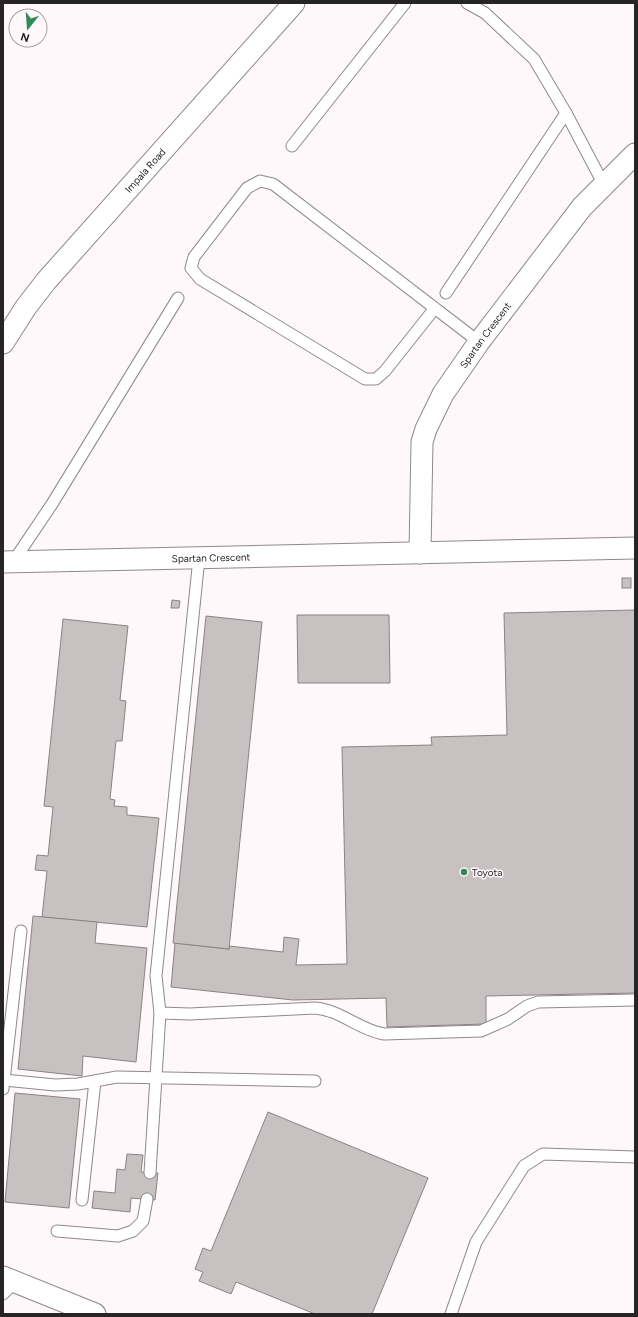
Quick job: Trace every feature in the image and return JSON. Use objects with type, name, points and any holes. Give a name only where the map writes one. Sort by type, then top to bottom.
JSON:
[{"type":"street","name":"Impala Road","points":[[3,343],[26,307],[47,280],[294,3]]},
{"type":"street","name":"Spartan Crescent","points":[[420,553],[422,442],[426,429],[443,394],[479,342],[582,207],[635,154]]},
{"type":"street","name":"Spartan Crescent","points":[[8,562],[635,548]]},
{"type":"street","points":[[7,1284],[95,1314]]},
{"type":"lane","points":[[292,146],[405,3]]},
{"type":"lane","points":[[467,3],[485,13],[534,59],[566,112],[604,185]]},
{"type":"lane","points":[[446,293],[566,112]]},
{"type":"lane","points":[[435,308],[385,371],[376,378],[365,379],[200,279],[191,268],[194,256],[246,188],[260,181],[273,184],[435,308],[479,342]]},
{"type":"lane","points":[[8,562],[52,504],[178,298]]},
{"type":"lane","points":[[150,1173],[160,1013],[156,976],[199,558]]},
{"type":"lane","points":[[21,931],[4,1084],[78,1084],[117,1077],[315,1081]]},
{"type":"lane","points":[[160,1013],[190,1014],[315,1008],[326,1009],[373,1032],[384,1034],[481,1031],[508,1019],[527,1006],[538,1002],[635,1000]]},
{"type":"lane","points":[[82,1200],[95,1081]]},
{"type":"lane","points":[[451,1314],[476,1242],[524,1166],[543,1154],[635,1157]]},
{"type":"lane","points":[[57,1231],[118,1236],[133,1231],[142,1221],[146,1199]]},
{"type":"building","points":[[622,578],[631,578],[631,588],[622,588]]},
{"type":"building","points":[[172,600],[180,601],[179,608],[171,608]]},
{"type":"building","points":[[635,610],[635,993],[486,996],[486,1024],[387,1027],[386,998],[293,1000],[171,987],[175,943],[229,949],[229,946],[283,952],[284,937],[299,939],[296,965],[347,964],[342,747],[432,745],[431,737],[507,735],[504,613]]},
{"type":"building","points":[[297,615],[389,615],[390,683],[298,683]]},
{"type":"building","points":[[206,616],[262,622],[229,949],[173,943]]},
{"type":"building","points":[[63,619],[128,626],[120,700],[126,701],[122,741],[116,741],[110,799],[115,800],[114,806],[127,807],[127,815],[159,818],[147,927],[42,917],[47,871],[35,870],[37,855],[48,856],[53,807],[44,806]]},
{"type":"building","points":[[33,916],[97,922],[95,943],[147,948],[136,1062],[83,1056],[82,1076],[18,1069]]},
{"type":"building","points":[[15,1093],[80,1099],[69,1208],[5,1202]]},
{"type":"building","points":[[268,1112],[428,1178],[372,1314],[315,1314],[236,1282],[231,1294],[199,1281],[203,1272],[195,1269],[203,1248],[211,1251]]},
{"type":"building","points":[[127,1154],[143,1155],[141,1172],[158,1173],[155,1200],[131,1198],[130,1212],[92,1208],[94,1191],[115,1193],[117,1169],[125,1170]]},
{"type":"place","name":"Toyota","points":[[464,872]]}]
